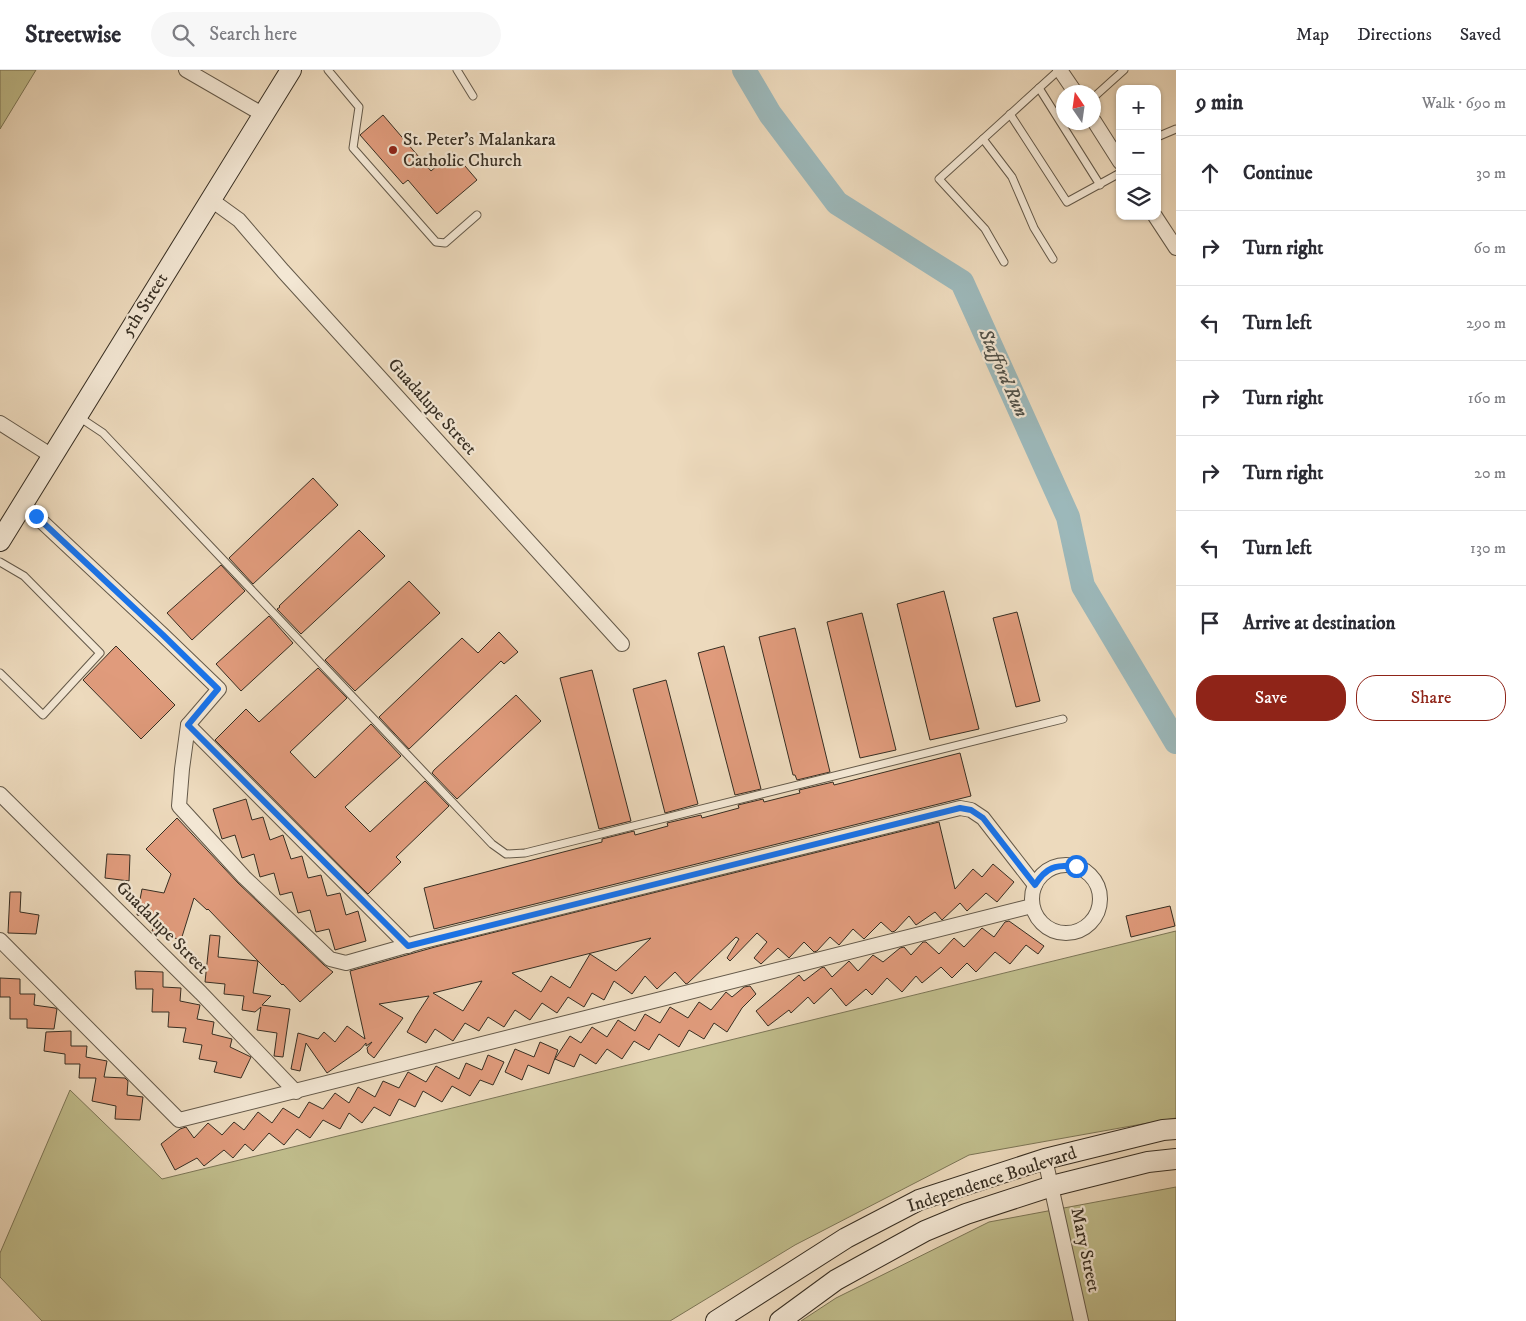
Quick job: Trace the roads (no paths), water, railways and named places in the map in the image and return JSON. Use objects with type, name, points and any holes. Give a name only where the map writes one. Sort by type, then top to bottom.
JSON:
[{"type":"main road","name":"5th Street","points":[[0,541],[290,70]]},
{"type":"main road","name":"Independence Boulevard","points":[[716,1321],[846,1238],[919,1200],[1045,1159],[1163,1130],[1176,1129]]},
{"type":"main road","name":"Independence Boulevard","points":[[780,1321],[836,1280],[924,1231],[966,1214],[1052,1186],[1148,1162],[1176,1159]]},
{"type":"street","points":[[186,70],[262,114]]},
{"type":"street","points":[[1060,70],[1070,85]]},
{"type":"street","points":[[1100,130],[1116,154]]},
{"type":"street","name":"Guadalupe Street","points":[[210,199],[239,220],[622,644]]},
{"type":"street","points":[[1158,220],[1176,248]]},
{"type":"street","points":[[0,423],[52,456]]},
{"type":"street","points":[[23,504],[218,689],[188,725],[179,806],[244,877],[330,959],[346,964],[408,946],[960,808],[971,810],[983,818],[1035,885]]},
{"type":"street","points":[[188,725],[408,946]]},
{"type":"street","name":"Guadalupe Street","points":[[0,794],[202,994],[296,1092]]},
{"type":"street","points":[[1058,865],[1076,866],[1091,875],[1100,891],[1099,909],[1090,924],[1074,932],[1056,931],[1041,922],[1032,906],[1033,888],[1035,885],[1042,873],[1058,865]]},
{"type":"street","points":[[0,940],[178,1120],[296,1092],[1032,906]]},
{"type":"street","name":"Mary Street","points":[[1045,1159],[1081,1321]]},
{"type":"lane","points":[[328,70],[359,107],[353,148],[436,242],[445,242],[478,215]]},
{"type":"lane","points":[[457,70],[473,96]]},
{"type":"lane","points":[[1004,262],[985,228],[939,179],[1060,70]]},
{"type":"lane","points":[[1101,91],[1124,70]]},
{"type":"lane","points":[[1039,88],[1100,185]]},
{"type":"lane","points":[[1010,114],[1067,202],[1118,175]]},
{"type":"lane","points":[[1161,135],[1176,129]]},
{"type":"lane","points":[[983,139],[1012,177],[1034,228],[1054,259]]},
{"type":"lane","points":[[77,416],[103,433],[492,844],[506,854],[525,853],[1063,719]]},
{"type":"lane","points":[[0,562],[24,576],[100,653],[43,715],[0,673]]},
{"type":"waterway","name":"Stafford Run","points":[[744,70],[770,114],[837,203],[962,282],[1068,517],[1083,586],[1176,742]]},
{"type":"place","name":"St. Peter's Malankara Catholic Church","points":[[393,150]]}]
